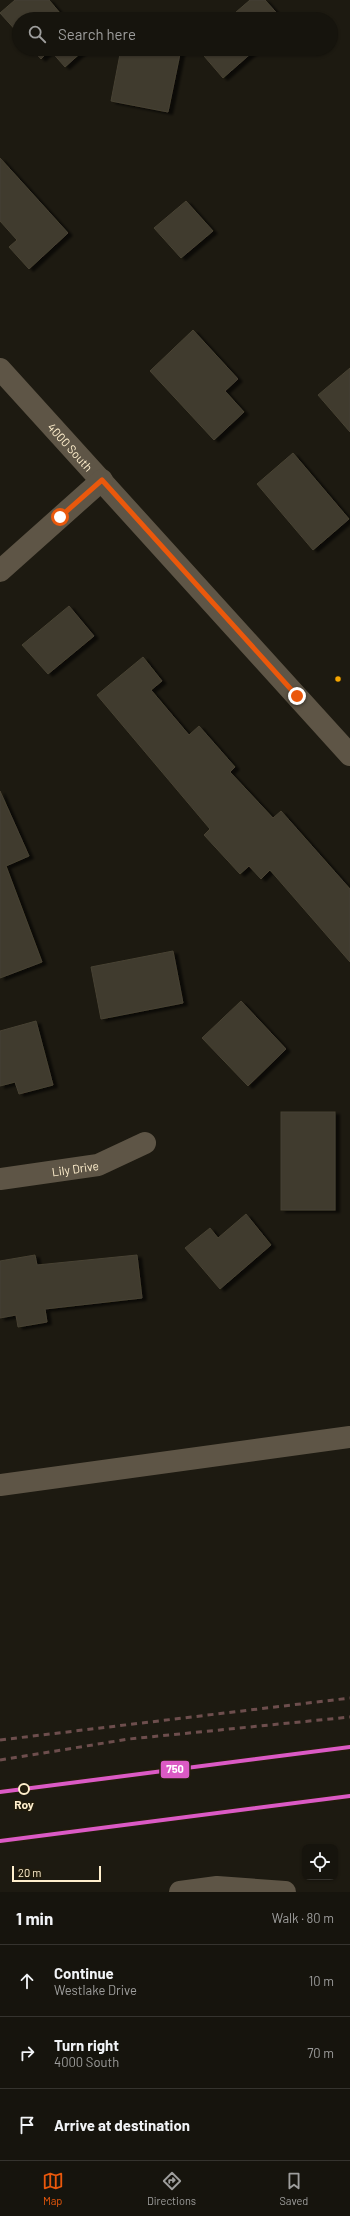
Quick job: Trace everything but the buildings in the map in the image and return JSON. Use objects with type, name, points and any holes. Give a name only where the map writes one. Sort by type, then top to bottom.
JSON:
[{"type":"street","name":"4000 South","points":[[0,369],[350,756]]},
{"type":"street","points":[[0,571],[102,480]]},
{"type":"street","name":"Lily Drive","points":[[0,1180],[98,1166],[145,1143]]},
{"type":"street","points":[[0,1485],[350,1437]]},
{"type":"street","points":[[180,1892],[217,1887],[285,1892]]},
{"type":"railway","points":[[0,1740],[350,1698]]},
{"type":"railway","points":[[0,1760],[129,1739],[350,1717]]},
{"type":"transit line","name":"750","points":[[0,1792],[350,1747]]},
{"type":"transit line","name":"750","points":[[0,1841],[350,1796]]},
{"type":"place","name":"Roy","points":[[24,1789]]},
{"type":"route","points":[[60,517],[102,480],[297,696]]}]
